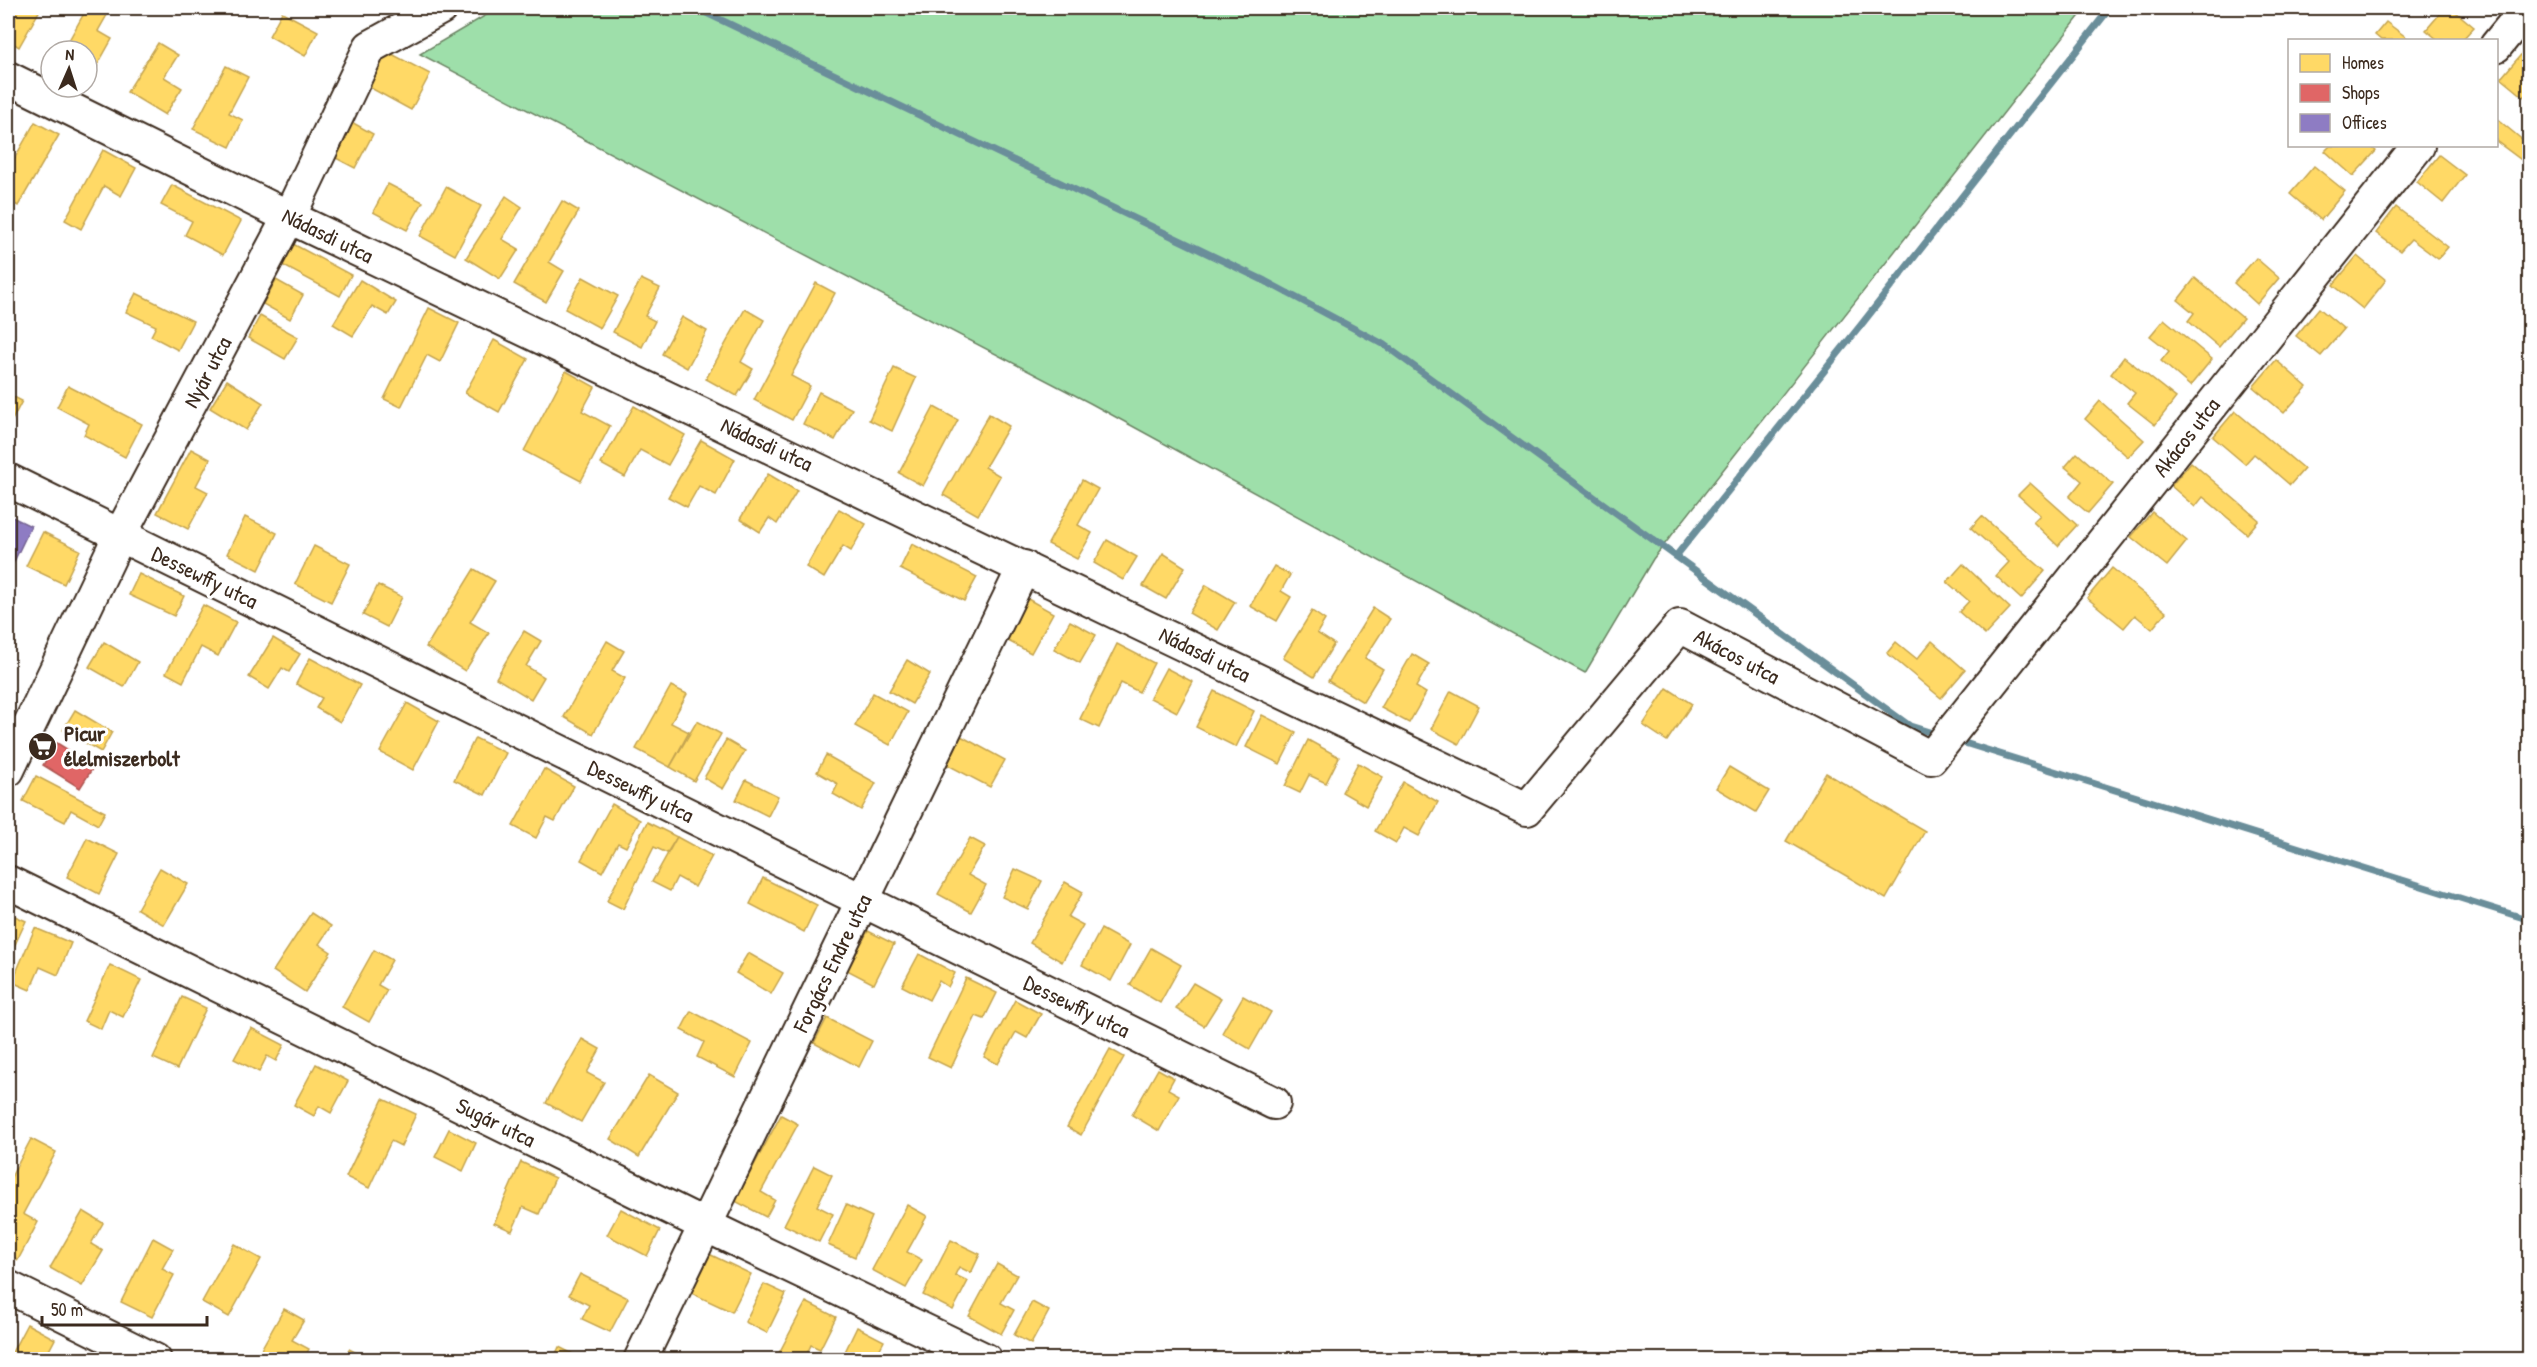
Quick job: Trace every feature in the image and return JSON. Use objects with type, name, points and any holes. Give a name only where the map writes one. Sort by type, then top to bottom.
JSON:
[{"type":"street","name":"Nyár utca","points":[[8,770],[120,536],[289,217],[370,47],[441,8]]},
{"type":"street","points":[[2498,44],[2527,8]]},
{"type":"street","name":"Nádasdi utca","points":[[8,78],[289,217],[1527,809]]},
{"type":"street","name":"Akácos utca","points":[[1527,809],[1680,626],[1931,758],[2417,147]]},
{"type":"street","name":"Dessewffy utca","points":[[8,480],[1274,1103]]},
{"type":"street","name":"Forgács Endre utca","points":[[640,1359],[1024,567]]},
{"type":"street","name":"Sugár utca","points":[[8,882],[705,1225],[986,1359]]},
{"type":"street","points":[[8,1287],[155,1359]]},
{"type":"green space","points":[[498,8],[2086,8],[1653,559],[1585,673],[1090,403],[420,54]]},
{"type":"building: Homes","points":[[8,8],[41,8],[19,47],[8,40]]},
{"type":"building: Homes","points":[[87,8],[111,8],[98,31],[112,39],[99,62],[99,39],[70,39]]},
{"type":"building: Homes","points":[[2445,8],[2451,8],[2474,27],[2463,39],[2437,39],[2426,30]]},
{"type":"building: Homes","points":[[282,12],[318,31],[305,56],[269,36]]},
{"type":"building: Homes","points":[[2386,22],[2409,39],[2380,39],[2375,35]]},
{"type":"building: Homes","points":[[158,43],[178,55],[164,77],[182,88],[165,115],[127,92]]},
{"type":"building: Homes","points":[[2525,50],[2530,54],[2530,90],[2524,97],[2501,78]]},
{"type":"building: Homes","points":[[386,51],[430,74],[411,110],[367,86]]},
{"type":"building: Homes","points":[[226,66],[248,77],[229,113],[243,120],[230,147],[193,129]]},
{"type":"building: Homes","points":[[348,120],[373,134],[355,168],[330,155]]},
{"type":"building: Homes","points":[[2498,120],[2530,146],[2530,156],[2524,162],[2498,142]]},
{"type":"building: Homes","points":[[35,122],[59,135],[18,206],[8,200],[8,170]]},
{"type":"building: Homes","points":[[2329,147],[2371,147],[2376,151],[2353,176],[2325,151]]},
{"type":"building: Homes","points":[[103,150],[136,168],[121,196],[104,186],[81,229],[65,220]]},
{"type":"building: Homes","points":[[2439,155],[2465,175],[2443,203],[2417,182]]},
{"type":"building: Homes","points":[[2314,166],[2345,191],[2321,220],[2290,194]]},
{"type":"building: Homes","points":[[388,184],[423,202],[407,230],[373,212]]},
{"type":"building: Homes","points":[[172,185],[241,221],[223,255],[185,235],[192,221],[161,205]]},
{"type":"building: Homes","points":[[446,187],[481,206],[455,255],[420,236]]},
{"type":"building: Homes","points":[[506,196],[522,207],[502,239],[519,249],[500,279],[466,258]]},
{"type":"building: Homes","points":[[562,201],[579,211],[549,262],[564,271],[546,302],[514,284]]},
{"type":"building: Homes","points":[[2396,207],[2448,247],[2438,259],[2411,239],[2400,251],[2376,233]]},
{"type":"building: Homes","points":[[293,244],[351,275],[340,296],[282,265]]},
{"type":"building: Homes","points":[[2357,256],[2386,280],[2363,309],[2333,285]]},
{"type":"building: Homes","points":[[2256,258],[2279,278],[2257,304],[2234,283]]},
{"type":"building: Homes","points":[[583,277],[618,296],[600,328],[565,309]]},
{"type":"building: Homes","points":[[2195,278],[2243,318],[2219,347],[2188,321],[2194,313],[2178,300]]},
{"type":"building: Homes","points":[[641,279],[660,288],[645,316],[655,321],[642,347],[613,332]]},
{"type":"building: Homes","points":[[276,280],[303,295],[290,319],[263,304]]},
{"type":"building: Homes","points":[[360,280],[396,302],[388,315],[372,306],[353,336],[333,324]]},
{"type":"building: Homes","points":[[816,283],[835,293],[791,376],[810,386],[792,420],[754,400]]},
{"type":"building: Homes","points":[[136,293],[193,321],[178,350],[151,336],[156,326],[126,312]]},
{"type":"building: Homes","points":[[429,308],[459,323],[440,362],[427,355],[401,407],[384,399]]},
{"type":"building: Homes","points":[[2319,308],[2344,329],[2321,356],[2296,336]]},
{"type":"building: Homes","points":[[745,309],[764,320],[741,362],[753,369],[737,396],[706,379]]},
{"type":"building: Homes","points":[[260,316],[298,337],[285,359],[248,338]]},
{"type":"building: Homes","points":[[682,317],[707,331],[687,368],[662,354]]},
{"type":"building: Homes","points":[[2164,319],[2212,359],[2190,386],[2161,361],[2169,351],[2150,336]]},
{"type":"building: Homes","points":[[494,340],[528,359],[499,412],[465,393]]},
{"type":"building: Homes","points":[[2124,357],[2176,398],[2155,425],[2127,403],[2135,393],[2111,374]]},
{"type":"building: Homes","points":[[2276,360],[2307,387],[2284,413],[2253,387]]},
{"type":"building: Homes","points":[[894,368],[916,378],[892,431],[869,420]]},
{"type":"building: Homes","points":[[566,371],[595,387],[582,411],[610,426],[581,481],[524,451]]},
{"type":"building: Homes","points":[[227,380],[263,403],[246,430],[210,408]]},
{"type":"building: Homes","points":[[68,386],[142,424],[125,457],[84,435],[89,424],[57,407]]},
{"type":"building: Homes","points":[[819,392],[852,409],[835,440],[803,424]]},
{"type":"building: Homes","points":[[8,394],[22,401],[8,428]]},
{"type":"building: Homes","points":[[2100,401],[2144,440],[2128,457],[2085,419]]},
{"type":"building: Homes","points":[[634,406],[685,435],[668,465],[640,450],[625,477],[601,464]]},
{"type":"building: Homes","points":[[934,407],[958,420],[923,486],[899,473]]},
{"type":"building: Homes","points":[[2235,411],[2304,469],[2290,485],[2254,454],[2245,464],[2213,437]]},
{"type":"building: Homes","points":[[989,414],[1009,426],[985,467],[1000,476],[978,515],[943,495]]},
{"type":"building: Homes","points":[[701,440],[735,459],[716,495],[699,486],[687,507],[668,497]]},
{"type":"building: Homes","points":[[191,449],[210,459],[196,486],[208,492],[188,529],[157,513]]},
{"type":"building: Homes","points":[[2077,453],[2113,484],[2088,513],[2069,497],[2082,481],[2065,467]]},
{"type":"building: Homes","points":[[2191,462],[2259,520],[2247,534],[2203,497],[2195,507],[2171,486]]},
{"type":"building: Homes","points":[[768,474],[797,491],[777,524],[769,518],[760,532],[740,519]]},
{"type":"building: Homes","points":[[1082,480],[1098,489],[1078,525],[1092,533],[1077,559],[1048,544]]},
{"type":"building: Homes","points":[[2030,483],[2077,525],[2058,546],[2033,522],[2040,515],[2018,495]]},
{"type":"building: Homes","points":[[839,509],[866,524],[851,551],[843,546],[824,578],[806,567]]},
{"type":"building: Homes","points":[[2152,512],[2187,541],[2167,566],[2131,537]]},
{"type":"building: Homes","points":[[1982,516],[2045,571],[2021,599],[1996,576],[2009,562],[1971,528]]},
{"type":"building: Homes","points":[[245,517],[277,533],[259,570],[227,554]]},
{"type":"building: Homes","points":[[43,532],[80,550],[64,584],[26,566]]},
{"type":"building: Homes","points":[[1107,540],[1137,557],[1123,580],[1094,563]]},
{"type":"building: Homes","points":[[912,544],[977,577],[964,601],[900,569]]},
{"type":"building: Homes","points":[[314,546],[350,564],[331,602],[295,584]]},
{"type":"building: Homes","points":[[1163,553],[1185,567],[1166,599],[1143,586]]},
{"type":"building: Homes","points":[[1963,564],[2010,608],[1985,635],[1959,612],[1969,601],[1947,582]]},
{"type":"building: Homes","points":[[1274,566],[1290,575],[1281,591],[1291,597],[1277,621],[1250,606]]},
{"type":"building: Homes","points":[[2112,568],[2166,612],[2152,629],[2135,615],[2124,628],[2087,598]]},
{"type":"building: Homes","points":[[474,569],[495,581],[470,622],[489,633],[465,671],[426,647]]},
{"type":"building: Homes","points":[[139,574],[184,596],[174,616],[129,595]]},
{"type":"building: Homes","points":[[378,585],[402,597],[387,627],[363,615]]},
{"type":"building: Homes","points":[[1206,585],[1235,602],[1218,630],[1189,613]]},
{"type":"building: Homes","points":[[1026,598],[1053,613],[1031,653],[1004,639]]},
{"type":"building: Homes","points":[[203,605],[236,622],[218,656],[201,647],[183,682],[166,673]]},
{"type":"building: Homes","points":[[1373,608],[1390,619],[1365,658],[1383,669],[1363,702],[1328,681]]},
{"type":"building: Homes","points":[[1312,611],[1325,620],[1317,633],[1334,644],[1314,677],[1283,658]]},
{"type":"building: Homes","points":[[1070,621],[1096,635],[1080,663],[1054,649]]},
{"type":"building: Homes","points":[[524,631],[541,641],[526,666],[544,677],[531,699],[496,678]]},
{"type":"building: Homes","points":[[273,638],[300,654],[289,672],[282,668],[269,689],[249,677]]},
{"type":"building: Homes","points":[[607,641],[624,651],[612,671],[625,678],[593,734],[564,717]]},
{"type":"building: Homes","points":[[1932,641],[1965,670],[1941,698],[1887,653],[1896,642],[1917,659]]},
{"type":"building: Homes","points":[[104,642],[138,662],[124,687],[89,667]]},
{"type":"building: Homes","points":[[1117,644],[1154,663],[1139,692],[1121,683],[1099,728],[1080,719]]},
{"type":"building: Homes","points":[[1412,654],[1429,664],[1416,687],[1426,693],[1409,723],[1381,708]]},
{"type":"building: Homes","points":[[310,658],[360,685],[340,722],[316,708],[322,698],[296,684]]},
{"type":"building: Homes","points":[[907,660],[930,674],[912,704],[889,691]]},
{"type":"building: Homes","points":[[1166,668],[1193,682],[1177,712],[1150,698]]},
{"type":"building: Homes","points":[[671,686],[687,694],[671,723],[689,732],[670,767],[636,749]]},
{"type":"building: Homes","points":[[1667,688],[1692,704],[1667,741],[1643,725]]},
{"type":"building: Homes","points":[[1214,691],[1254,711],[1236,747],[1196,727]]},
{"type":"building: Homes","points":[[1451,691],[1479,706],[1459,744],[1431,729]]},
{"type":"building: Homes","points":[[873,693],[908,712],[890,745],[855,726]]},
{"type":"building: Homes","points":[[407,703],[439,721],[413,770],[380,752]]},
{"type":"building: Homes","points":[[75,710],[112,732],[101,752],[63,730]]},
{"type":"building: Homes","points":[[1262,715],[1296,732],[1280,764],[1246,747]]},
{"type":"building: Homes","points":[[697,721],[721,734],[694,781],[670,767]]},
{"type":"building: Homes","points":[[959,735],[1005,760],[990,787],[944,763]]},
{"type":"building: Homes","points":[[475,738],[506,753],[485,795],[454,780]]},
{"type":"building: Homes","points":[[726,740],[745,751],[723,789],[704,778]]},
{"type":"building: Homes","points":[[1308,740],[1339,757],[1326,783],[1309,775],[1300,793],[1285,786]]},
{"type":"building: Homes","points":[[826,755],[876,783],[861,810],[833,794],[838,784],[817,772]]},
{"type":"building: Homes","points":[[1358,763],[1383,777],[1366,806],[1342,792]]},
{"type":"building: Homes","points":[[1729,767],[1769,791],[1756,812],[1716,788]]},
{"type":"building: Homes","points":[[544,769],[574,786],[555,821],[547,817],[536,838],[513,826]]},
{"type":"building: Homes","points":[[1826,773],[1925,831],[1886,899],[1786,841]]},
{"type":"building: Homes","points":[[36,776],[105,812],[98,825],[71,810],[65,822],[23,801]]},
{"type":"building: Homes","points":[[746,780],[778,796],[768,816],[736,800]]},
{"type":"building: Homes","points":[[1403,782],[1438,802],[1419,836],[1404,828],[1396,843],[1375,831]]},
{"type":"building: Homes","points":[[612,804],[640,820],[626,847],[618,843],[602,872],[581,860]]},
{"type":"building: Homes","points":[[647,822],[677,837],[667,853],[654,847],[623,909],[607,901]]},
{"type":"building: Homes","points":[[677,837],[712,856],[695,887],[677,877],[670,891],[652,882]]},
{"type":"building: Homes","points":[[87,838],[119,854],[99,894],[67,877]]},
{"type":"building: Homes","points":[[970,838],[985,846],[968,875],[986,885],[971,912],[938,894]]},
{"type":"building: Homes","points":[[160,868],[188,884],[164,925],[137,909]]},
{"type":"building: Homes","points":[[1015,869],[1042,881],[1028,909],[1002,897]]},
{"type":"building: Homes","points":[[763,878],[817,905],[804,932],[750,904]]},
{"type":"building: Homes","points":[[1065,882],[1083,892],[1068,917],[1083,925],[1062,962],[1030,943]]},
{"type":"building: Homes","points":[[8,913],[26,921],[12,951],[8,949]]},
{"type":"building: Homes","points":[[311,913],[331,926],[319,944],[331,952],[305,992],[273,971]]},
{"type":"building: Homes","points":[[35,928],[71,943],[58,975],[40,967],[30,990],[12,982]]},
{"type":"building: Homes","points":[[1101,929],[1130,945],[1111,981],[1082,965]]},
{"type":"building: Homes","points":[[868,931],[894,944],[874,984],[847,970]]},
{"type":"building: Homes","points":[[1151,948],[1181,965],[1160,1003],[1130,985]]},
{"type":"building: Homes","points":[[374,950],[392,960],[378,985],[387,990],[369,1022],[342,1007]]},
{"type":"building: Homes","points":[[748,953],[783,973],[771,994],[736,973]]},
{"type":"building: Homes","points":[[919,954],[955,973],[948,987],[939,981],[929,1000],[902,986]]},
{"type":"building: Homes","points":[[110,965],[141,980],[123,1017],[109,1010],[101,1029],[84,1021]]},
{"type":"building: Homes","points":[[966,978],[997,993],[984,1019],[976,1016],[951,1068],[928,1057]]},
{"type":"building: Homes","points":[[1193,983],[1221,999],[1204,1026],[1176,1009]]},
{"type":"building: Homes","points":[[1243,996],[1271,1012],[1250,1049],[1222,1033]]},
{"type":"building: Homes","points":[[182,997],[206,1008],[177,1069],[153,1058]]},
{"type":"building: Homes","points":[[1015,1000],[1041,1014],[1027,1038],[1016,1032],[998,1064],[984,1057]]},
{"type":"building: Homes","points":[[691,1011],[752,1043],[735,1077],[697,1057],[704,1042],[681,1030]]},
{"type":"building: Homes","points":[[827,1018],[872,1041],[859,1067],[814,1043]]},
{"type":"building: Homes","points":[[251,1028],[284,1045],[276,1061],[267,1056],[259,1072],[234,1059]]},
{"type":"building: Homes","points":[[582,1039],[600,1049],[587,1073],[604,1082],[581,1122],[546,1103]]},
{"type":"building: Homes","points":[[1110,1049],[1124,1057],[1081,1135],[1067,1127]]},
{"type":"building: Homes","points":[[316,1064],[348,1081],[331,1113],[319,1106],[314,1116],[294,1105]]},
{"type":"building: Homes","points":[[1158,1069],[1174,1078],[1168,1089],[1179,1095],[1159,1131],[1132,1115]]},
{"type":"building: Homes","points":[[649,1075],[678,1092],[639,1157],[610,1139]]},
{"type":"building: Homes","points":[[383,1099],[416,1114],[401,1146],[391,1141],[369,1188],[346,1177]]},
{"type":"building: Homes","points":[[781,1115],[798,1124],[761,1192],[775,1200],[766,1217],[735,1201]]},
{"type":"building: Homes","points":[[449,1129],[476,1143],[463,1171],[435,1157]]},
{"type":"building: Homes","points":[[31,1139],[56,1152],[23,1214],[38,1222],[18,1260],[8,1254],[8,1183]]},
{"type":"building: Homes","points":[[521,1162],[555,1178],[539,1214],[523,1207],[512,1231],[494,1223]]},
{"type":"building: Homes","points":[[814,1166],[832,1175],[817,1206],[833,1214],[819,1242],[784,1225]]},
{"type":"building: Homes","points":[[846,1205],[872,1217],[855,1257],[828,1245]]},
{"type":"building: Homes","points":[[907,1205],[927,1216],[907,1252],[922,1260],[906,1288],[872,1270]]},
{"type":"building: Homes","points":[[621,1209],[660,1230],[647,1256],[607,1235]]},
{"type":"building: Homes","points":[[83,1211],[103,1223],[91,1244],[103,1251],[82,1286],[50,1268]]},
{"type":"building: Homes","points":[[153,1238],[173,1249],[162,1269],[174,1275],[152,1317],[121,1302]]},
{"type":"building: Homes","points":[[951,1240],[980,1254],[971,1273],[959,1267],[955,1275],[968,1281],[953,1310],[923,1295]]},
{"type":"building: Homes","points":[[234,1244],[261,1259],[229,1317],[202,1302]]},
{"type":"building: Homes","points":[[709,1254],[751,1274],[732,1312],[691,1293]]},
{"type":"building: Homes","points":[[997,1264],[1017,1275],[1001,1303],[1014,1310],[1001,1334],[969,1316]]},
{"type":"building: Homes","points":[[580,1274],[628,1298],[610,1332],[582,1319],[589,1305],[569,1295]]},
{"type":"building: Homes","points":[[764,1284],[786,1294],[767,1333],[745,1322]]},
{"type":"building: Homes","points":[[806,1302],[836,1317],[820,1349],[811,1345],[804,1360],[787,1360],[778,1355]]},
{"type":"building: Homes","points":[[1032,1302],[1049,1311],[1031,1344],[1014,1335]]},
{"type":"building: Homes","points":[[284,1309],[304,1320],[292,1340],[309,1349],[303,1360],[255,1360]]},
{"type":"building: Homes","points":[[27,1324],[55,1339],[44,1360],[8,1360]]},
{"type":"building: Homes","points":[[857,1327],[884,1341],[874,1360],[841,1360]]},
{"type":"building: Homes","points":[[559,1347],[585,1360],[553,1360]]},
{"type":"building: Homes","points":[[349,1349],[368,1359],[368,1360],[344,1360]]},
{"type":"building: Shops","points":[[57,743],[94,766],[80,788],[43,765]]},
{"type":"building: Offices","points":[[10,516],[31,526],[8,574],[8,523]]},
{"type":"waterway","points":[[696,8],[1265,281],[1383,344],[1910,726],[1939,735]]},
{"type":"waterway","points":[[1676,556],[2110,8]]},
{"type":"waterway","points":[[1955,740],[2530,920]]},
{"type":"place","name":"Picur élelmiszerbolt","points":[[43,746]]}]
